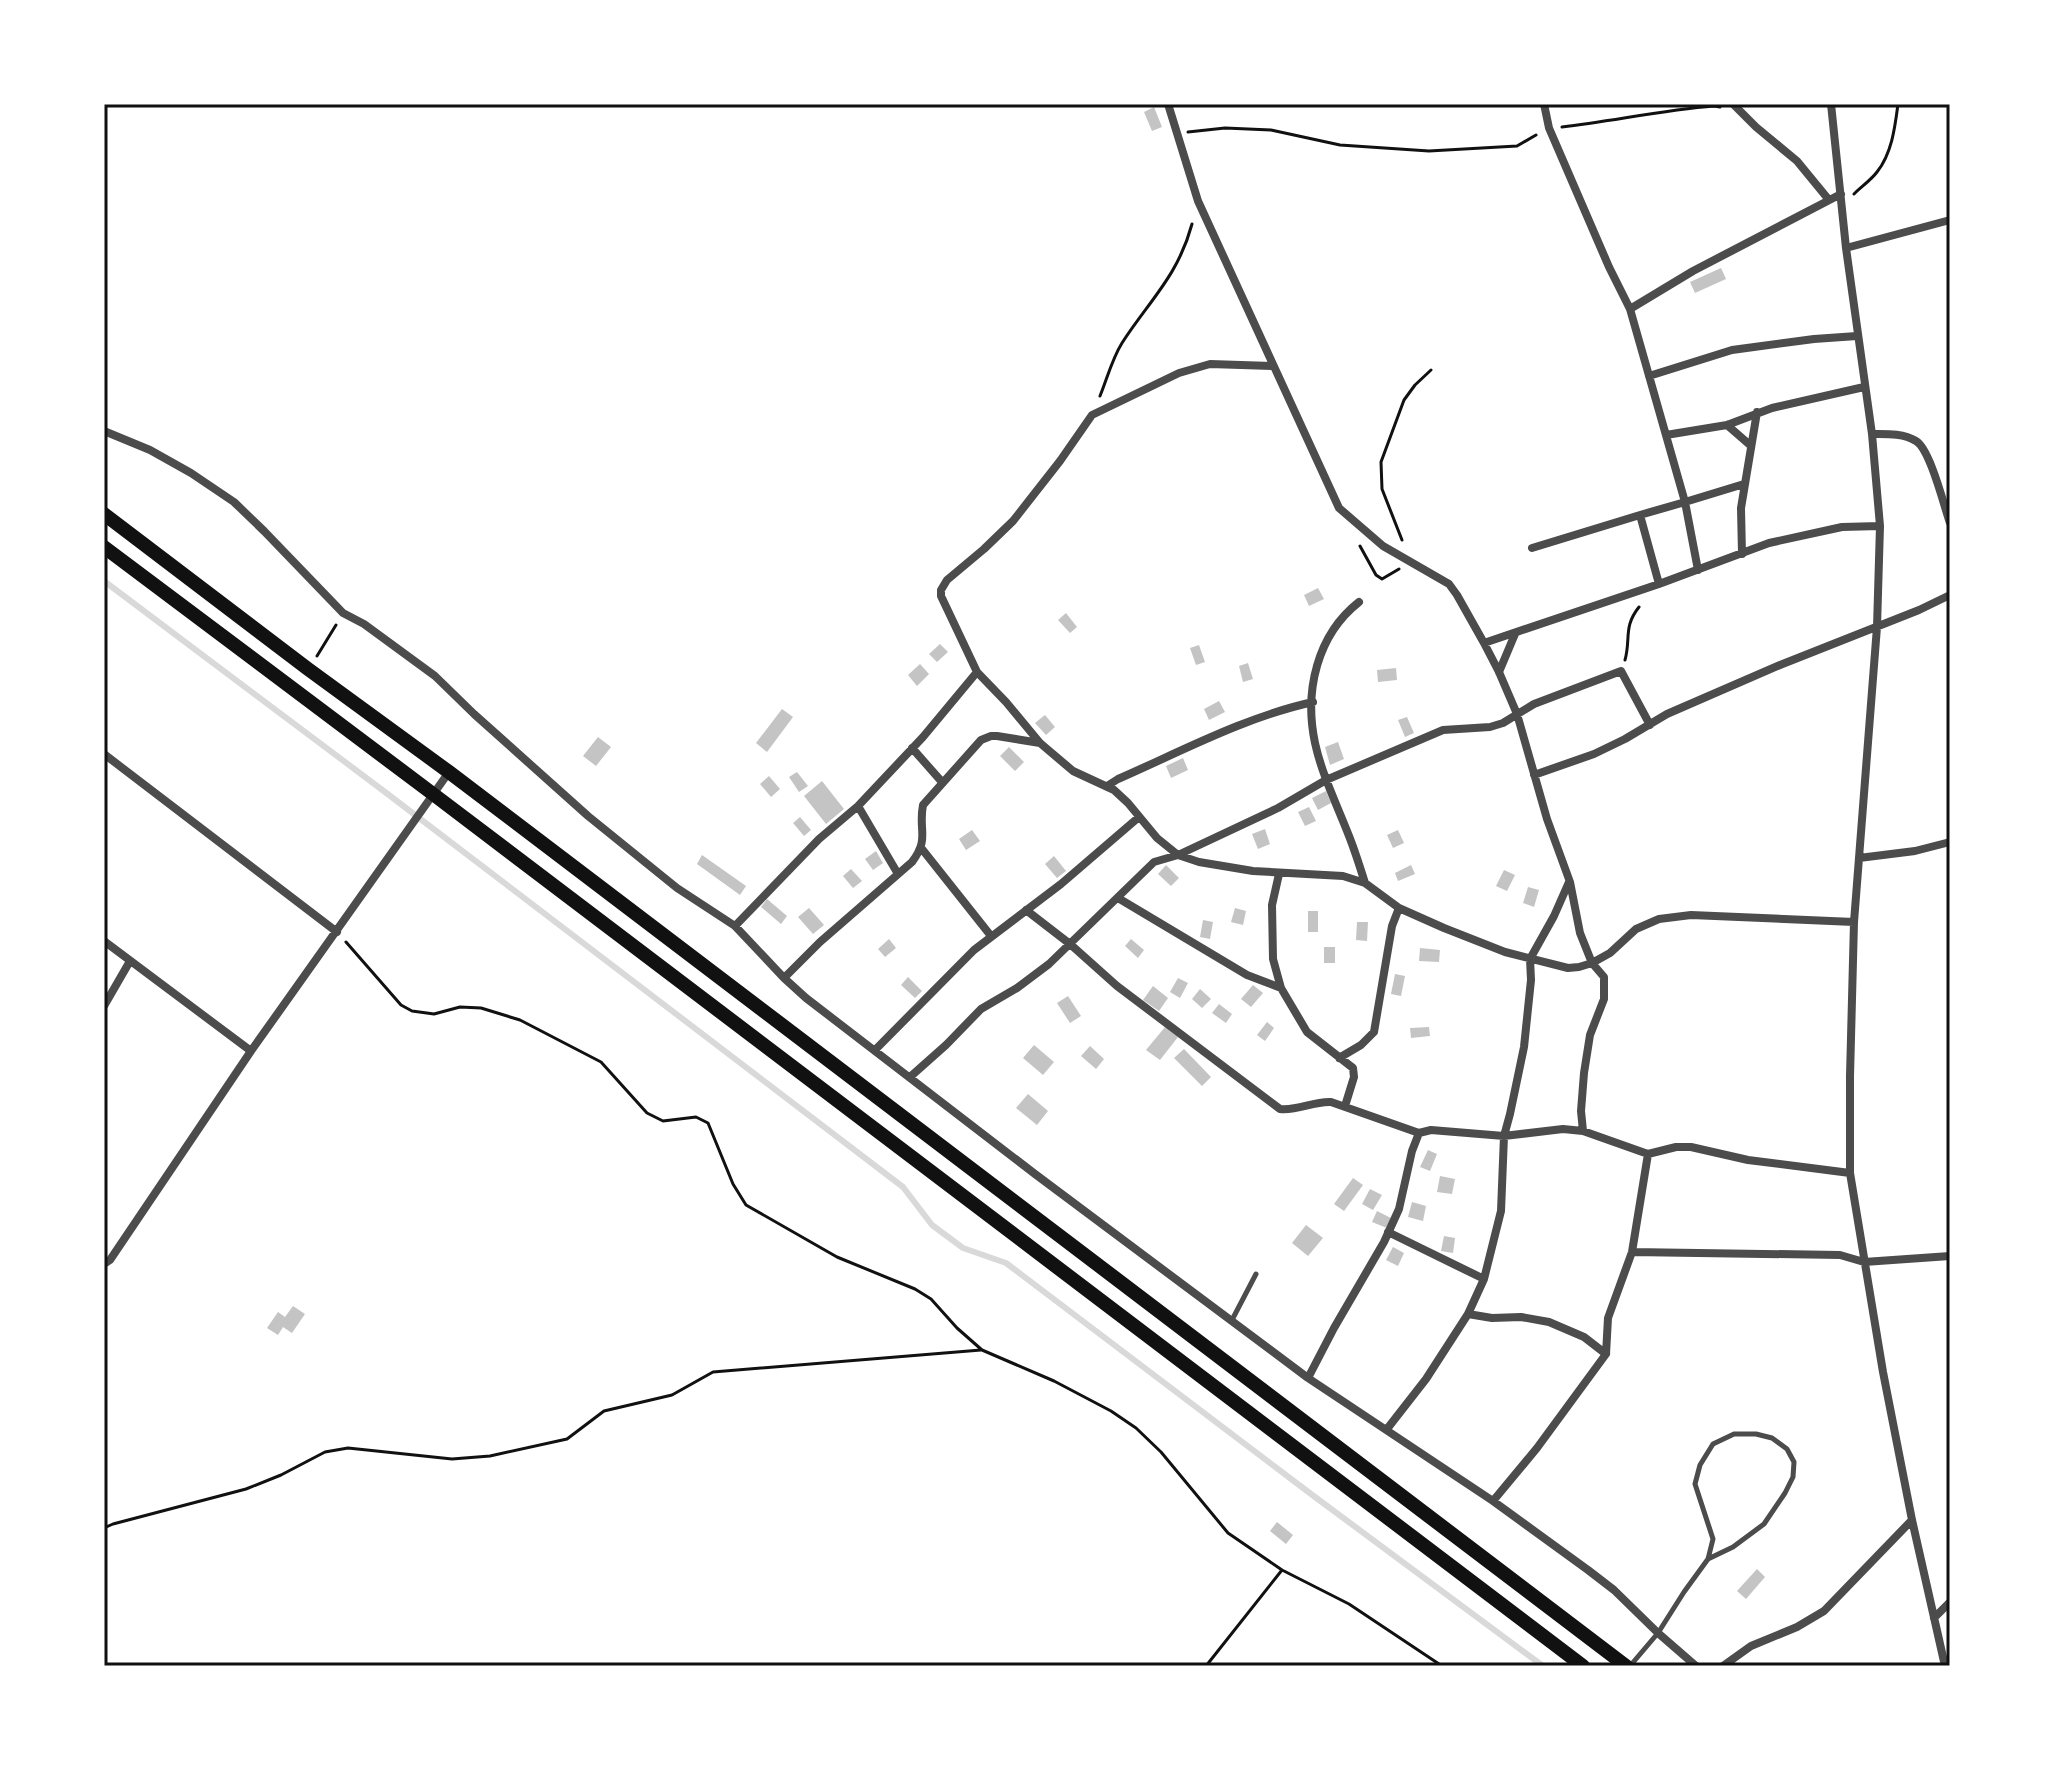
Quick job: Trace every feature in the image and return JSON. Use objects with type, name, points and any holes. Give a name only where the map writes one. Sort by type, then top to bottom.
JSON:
[{"type":"main road","points":[[104,514],[1628,1666]]},
{"type":"main road","points":[[104,547],[1583,1666]]},
{"type":"street","points":[[1168,104],[1198,201],[1339,508],[1383,546],[1449,584],[1484,643],[1517,714],[1547,819],[1570,882],[1580,933],[1592,963],[1604,977],[1604,999],[1590,1035],[1584,1073],[1583,1131]]},
{"type":"street","points":[[1544,104],[1549,128],[1630,309],[1685,502],[1698,570]]},
{"type":"street","points":[[1831,104],[1846,248],[1872,434],[1880,526],[1877,627],[1854,922],[1850,1173],[1883,1372],[1945,1666]]},
{"type":"street","points":[[1736,108],[1797,161],[1829,200]]},
{"type":"street","points":[[1630,309],[1693,271],[1841,194]]},
{"type":"street","points":[[1846,248],[1950,220]]},
{"type":"street","points":[[1649,376],[1732,350],[1857,336]]},
{"type":"street","points":[[1273,366],[1210,364],[1179,373],[1092,415],[1013,521],[947,580],[941,596],[977,672],[1040,743],[1073,771],[1114,790],[1157,838],[1178,855],[1199,862],[1279,874],[1343,876],[1365,883],[1399,908],[1505,952],[1568,968],[1592,963],[1610,953],[1636,929],[1659,919],[1691,915],[1854,922]]},
{"type":"street","points":[[1666,435],[1727,425],[1757,412],[1864,387]]},
{"type":"street","points":[[1742,554],[1744,484],[1757,412]]},
{"type":"street","points":[[1727,425],[1750,445]]},
{"type":"street","points":[[104,431],[150,450],[234,502],[343,613],[373,630],[435,676],[588,816],[677,888],[735,926],[784,978],[1035,1174],[1308,1378],[1493,1501],[1614,1590],[1696,1666]]},
{"type":"street","points":[[1872,434],[1892,433],[1917,441],[1926,452],[1950,523]]},
{"type":"street","points":[[1532,548],[1744,484]]},
{"type":"street","points":[[1640,515],[1659,584]]},
{"type":"street","points":[[1484,643],[1769,543],[1842,527],[1880,526]]},
{"type":"street","points":[[1534,775],[1594,754],[1667,714],[1950,595]]},
{"type":"street","points":[[1359,602],[1339,622],[1318,657],[1313,702],[1315,741],[1326,780],[1365,883]]},
{"type":"street","points":[[1499,672],[1515,634]]},
{"type":"street","points":[[910,1077],[981,1009],[1049,964],[1154,862],[1178,855],[1278,808],[1326,780],[1443,730],[1490,727],[1503,723],[1534,704],[1621,671],[1650,725]]},
{"type":"street","points":[[735,926],[819,839],[858,806],[977,672]]},
{"type":"street","points":[[1107,786],[1231,729],[1287,708],[1313,702]]},
{"type":"street","points":[[784,978],[820,942],[912,862],[922,849],[923,805],[981,740],[991,736],[1040,743]]},
{"type":"street","points":[[912,748],[942,782]]},
{"type":"street","points":[[104,754],[337,932]]},
{"type":"street","points":[[104,1264],[110,1260],[251,1051],[449,772]]},
{"type":"street","points":[[858,806],[898,874]]},
{"type":"street","points":[[875,1050],[974,950],[1061,884],[1139,817]]},
{"type":"street","points":[[1859,858],[1915,851],[1950,842]]},
{"type":"street","points":[[922,849],[991,936]]},
{"type":"street","points":[[1279,874],[1272,919],[1273,959],[1281,988],[1307,1032],[1353,1068],[1345,1106]]},
{"type":"street","points":[[1387,1429],[1426,1379],[1468,1314],[1484,1279],[1501,1211],[1504,1136],[1524,1047],[1531,980],[1530,959],[1570,882]]},
{"type":"street","points":[[1118,898],[1247,975],[1281,988]]},
{"type":"street","points":[[1339,1058],[1361,1045],[1374,1032],[1389,938],[1399,908]]},
{"type":"street","points":[[1026,910],[1117,986],[1280,1109],[1322,1102],[1345,1106],[1419,1133],[1431,1130],[1504,1136],[1563,1129],[1583,1131],[1648,1154],[1676,1147],[1691,1147],[1748,1160],[1850,1173]]},
{"type":"street","points":[[104,941],[251,1051]]},
{"type":"street","points":[[104,1006],[130,961]]},
{"type":"street","points":[[1308,1378],[1399,1209],[1419,1133]]},
{"type":"street","points":[[1493,1501],[1537,1448],[1606,1354],[1608,1318],[1632,1252],[1648,1154]]},
{"type":"street","points":[[1388,1232],[1484,1279]]},
{"type":"street","points":[[1632,1252],[1840,1255],[1864,1262],[1950,1256]]},
{"type":"street","points":[[1468,1314],[1549,1322],[1584,1337],[1606,1354]]},
{"type":"street","points":[[1723,1666],[1751,1646],[1797,1627],[1824,1611],[1912,1520]]},
{"type":"street","points":[[1934,1618],[1950,1602]]},
{"type":"lane","points":[[1232,1321],[1256,1274]]},
{"type":"lane","points":[[1628,1666],[1658,1633],[1708,1559],[1713,1539],[1695,1484],[1700,1465],[1713,1444],[1734,1434],[1772,1438],[1787,1449],[1794,1462],[1793,1477],[1785,1493],[1764,1524],[1733,1547],[1708,1559]]},
{"type":"path","points":[[1841,206],[1878,171],[1895,132],[1898,104]]},
{"type":"path","points":[[1178,133],[1225,128],[1271,130],[1340,145],[1429,151],[1517,146],[1549,128],[1673,109],[1736,108]]},
{"type":"path","points":[[1092,415],[1121,345],[1163,289],[1178,262],[1198,201]]},
{"type":"path","points":[[1376,575],[1386,578],[1409,561],[1382,489],[1381,462],[1404,400],[1431,370]]},
{"type":"path","points":[[1621,671],[1635,611],[1659,584]]},
{"type":"path","points":[[308,669],[334,629]]},
{"type":"path","points":[[337,932],[401,1005],[412,1011],[434,1014],[460,1007],[481,1008],[520,1020],[601,1062],[647,1113],[663,1121],[696,1117],[708,1123],[733,1184],[746,1205],[837,1257],[915,1289],[931,1299],[982,1350],[1054,1381],[1111,1411],[1136,1428],[1161,1452],[1228,1533],[1282,1570],[1349,1604],[1442,1666]]},
{"type":"path","points":[[104,1528],[246,1489],[325,1452],[348,1448],[452,1459],[490,1456],[567,1439],[604,1411],[672,1395],[713,1372],[982,1350]]},
{"type":"path","points":[[1206,1666],[1282,1570]]},
{"type":"building","points":[[1154,107],[1162,127],[1152,131],[1144,112]]},
{"type":"building","points":[[1721,268],[1726,279],[1695,293],[1690,282]]},
{"type":"building","points":[[1318,588],[1324,599],[1309,606],[1304,595]]},
{"type":"building","points":[[1066,613],[1077,627],[1070,633],[1058,620]]},
{"type":"building","points":[[940,644],[948,652],[937,662],[929,654]]},
{"type":"building","points":[[1199,645],[1205,662],[1196,665],[1190,648]]},
{"type":"building","points":[[1248,663],[1253,679],[1243,682],[1239,666]]},
{"type":"building","points":[[920,664],[929,674],[917,686],[908,675]]},
{"type":"building","points":[[1396,668],[1397,680],[1378,682],[1377,670]]},
{"type":"building","points":[[1219,701],[1225,712],[1209,720],[1204,709]]},
{"type":"building","points":[[782,709],[793,717],[767,752],[756,743]]},
{"type":"building","points":[[1045,715],[1055,727],[1046,735],[1035,723]]},
{"type":"building","points":[[1407,717],[1414,733],[1405,737],[1398,720]]},
{"type":"building","points":[[598,737],[611,747],[596,766],[583,756]]},
{"type":"building","points":[[1338,742],[1344,759],[1330,765],[1325,747]]},
{"type":"building","points":[[1009,747],[1024,762],[1015,771],[1000,756]]},
{"type":"building","points":[[1183,758],[1188,770],[1171,778],[1166,766]]},
{"type":"building","points":[[797,772],[808,786],[799,792],[789,777]]},
{"type":"building","points":[[769,776],[780,789],[771,797],[760,784]]},
{"type":"building","points":[[822,781],[844,809],[826,824],[804,796]]},
{"type":"building","points":[[1326,791],[1331,803],[1318,810],[1312,798]]},
{"type":"building","points":[[1309,807],[1316,821],[1305,826],[1298,812]]},
{"type":"building","points":[[800,817],[811,830],[804,836],[793,823]]},
{"type":"building","points":[[1265,829],[1270,844],[1258,849],[1252,834]]},
{"type":"building","points":[[972,830],[980,841],[966,850],[959,839]]},
{"type":"building","points":[[1398,830],[1404,843],[1393,848],[1387,835]]},
{"type":"building","points":[[876,851],[883,863],[873,870],[865,859]]},
{"type":"building","points":[[702,855],[746,886],[740,895],[697,864]]},
{"type":"building","points":[[1054,856],[1066,871],[1057,878],[1045,864]]},
{"type":"building","points":[[1166,865],[1179,878],[1171,886],[1158,874]]},
{"type":"building","points":[[1411,865],[1415,874],[1398,881],[1395,873]]},
{"type":"building","points":[[851,869],[862,881],[853,888],[843,876]]},
{"type":"building","points":[[1504,870],[1515,875],[1507,891],[1496,886]]},
{"type":"building","points":[[1528,887],[1539,890],[1534,907],[1523,903]]},
{"type":"building","points":[[767,899],[787,916],[781,924],[761,907]]},
{"type":"building","points":[[809,908],[824,925],[813,934],[798,917]]},
{"type":"building","points":[[1235,908],[1246,911],[1243,925],[1231,922]]},
{"type":"building","points":[[1308,911],[1318,911],[1318,932],[1308,932]]},
{"type":"building","points":[[1203,920],[1213,922],[1210,939],[1200,937]]},
{"type":"building","points":[[1357,922],[1368,922],[1367,941],[1356,940]]},
{"type":"building","points":[[889,939],[896,948],[885,957],[878,949]]},
{"type":"building","points":[[1131,939],[1144,950],[1138,958],[1125,946]]},
{"type":"building","points":[[1324,947],[1335,947],[1335,963],[1324,963]]},
{"type":"building","points":[[1420,948],[1440,950],[1439,962],[1419,961]]},
{"type":"building","points":[[1395,974],[1405,976],[1401,996],[1391,994]]},
{"type":"building","points":[[908,977],[922,991],[915,998],[901,985]]},
{"type":"building","points":[[1178,978],[1188,983],[1180,998],[1170,992]]},
{"type":"building","points":[[1253,985],[1263,993],[1251,1007],[1241,999]]},
{"type":"building","points":[[1153,986],[1168,998],[1159,1011],[1143,1000]]},
{"type":"building","points":[[1200,989],[1211,999],[1202,1008],[1192,999]]},
{"type":"building","points":[[1068,996],[1081,1016],[1070,1023],[1057,1003]]},
{"type":"building","points":[[1219,1004],[1232,1014],[1226,1023],[1212,1013]]},
{"type":"building","points":[[1267,1022],[1274,1028],[1265,1041],[1257,1035]]},
{"type":"building","points":[[1165,1027],[1178,1037],[1160,1060],[1146,1050]]},
{"type":"building","points":[[1429,1027],[1430,1036],[1411,1038],[1410,1028]]},
{"type":"building","points":[[1034,1045],[1054,1062],[1043,1075],[1023,1058]]},
{"type":"building","points":[[1090,1046],[1104,1059],[1096,1069],[1081,1056]]},
{"type":"building","points":[[1184,1049],[1211,1077],[1202,1086],[1174,1058]]},
{"type":"building","points":[[1028,1094],[1048,1111],[1037,1125],[1016,1108]]},
{"type":"building","points":[[1428,1150],[1437,1154],[1430,1171],[1420,1167]]},
{"type":"building","points":[[1440,1176],[1455,1179],[1452,1194],[1437,1192]]},
{"type":"building","points":[[1353,1178],[1363,1185],[1344,1211],[1334,1204]]},
{"type":"building","points":[[1370,1189],[1382,1195],[1373,1210],[1362,1204]]},
{"type":"building","points":[[1412,1202],[1426,1206],[1423,1221],[1408,1217]]},
{"type":"building","points":[[1377,1211],[1391,1218],[1387,1228],[1372,1222]]},
{"type":"building","points":[[1306,1225],[1323,1238],[1308,1256],[1292,1243]]},
{"type":"building","points":[[1444,1236],[1455,1238],[1453,1253],[1441,1251]]},
{"type":"building","points":[[1393,1247],[1404,1253],[1398,1266],[1386,1260]]},
{"type":"building","points":[[293,1306],[305,1314],[292,1333],[283,1327],[278,1335],[267,1328],[278,1312],[285,1317]]},
{"type":"building","points":[[1277,1522],[1293,1535],[1286,1544],[1270,1531]]},
{"type":"building","points":[[1757,1569],[1765,1577],[1746,1599],[1737,1591]]},
{"type":"waterway","points":[[104,581],[903,1187],[932,1225],[963,1248],[1006,1263],[1543,1666]]}]
